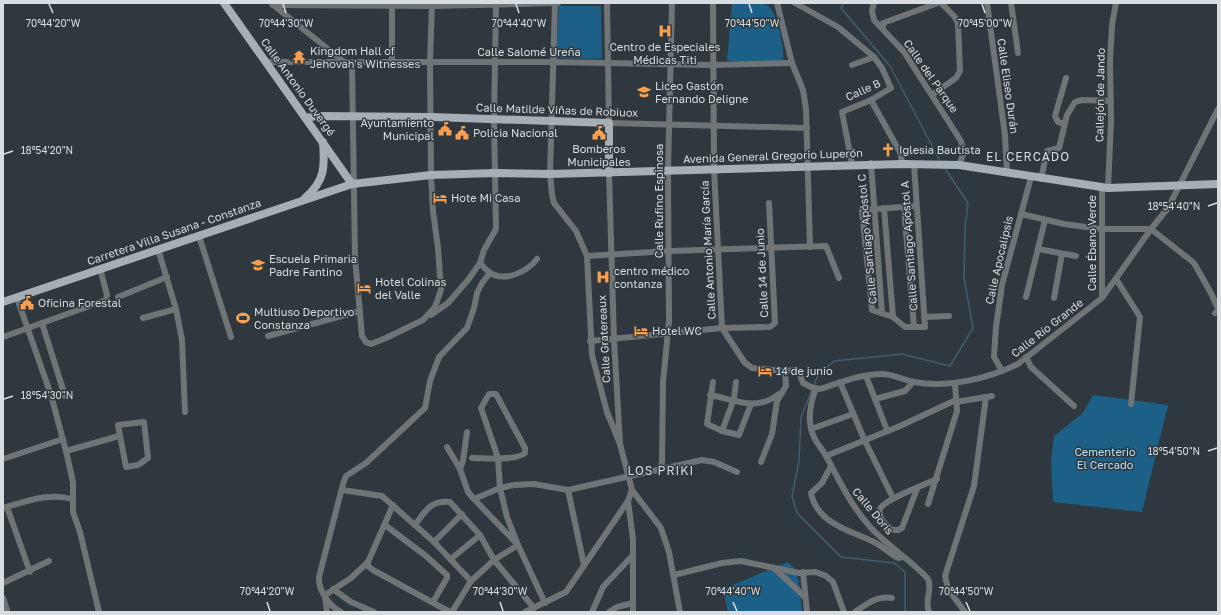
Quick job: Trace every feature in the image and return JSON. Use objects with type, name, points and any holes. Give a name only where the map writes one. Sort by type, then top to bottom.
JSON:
[{"type":"main road","name":"Calle Antonio Duvergé","points":[[224,3],[307,118],[352,184]]},
{"type":"main road","name":"Calle Matilde Viñas de Robiuox","points":[[307,118],[315,116],[432,117],[609,123]]},
{"type":"main road","name":"Calle Gratereaux","points":[[609,123],[609,173]]},
{"type":"main road","points":[[300,202],[320,183],[325,163],[323,141]]},
{"type":"main road","name":"Avenida General Gregorio Luperón","points":[[352,184],[431,174],[495,172],[550,174],[609,173],[808,168],[852,164],[914,164],[959,165],[1105,188],[1218,184]]},
{"type":"main road","name":"Carretera Villa Susana - Constanza","points":[[3,302],[352,184]]},
{"type":"street","points":[[272,4],[432,5],[556,3],[550,174],[552,195],[554,203],[576,231],[587,256],[590,341],[592,355],[607,412],[620,444]]},
{"type":"street","name":"Calle Gratereaux","points":[[607,3],[609,123]]},
{"type":"street","name":"Calle Rufino Espinosa","points":[[659,470],[662,463],[663,382],[669,321],[668,171],[672,3]]},
{"type":"street","name":"Calle Antonio María García","points":[[713,3],[714,170],[722,328]]},
{"type":"street","points":[[776,3],[792,63],[803,90],[807,128],[810,247]]},
{"type":"street","points":[[795,3],[838,26],[874,57],[852,65]]},
{"type":"street","name":"Calle del Parque","points":[[874,3],[873,16],[904,52],[933,94],[964,146],[964,152],[959,165]]},
{"type":"street","points":[[883,28],[883,22],[939,3],[954,16],[958,23],[960,71],[956,78],[933,94]]},
{"type":"street","name":"Calle Eliseo Durán","points":[[988,3],[1005,135],[1007,173]]},
{"type":"street","points":[[1011,3],[1018,53]]},
{"type":"street","name":"Callejón de Jando","points":[[1105,188],[1111,101],[1110,62],[1112,25],[1116,3]]},
{"type":"street","points":[[272,4],[344,62]]},
{"type":"street","points":[[392,4],[392,62]]},
{"type":"street","points":[[352,63],[352,184],[355,258],[362,336],[366,342],[371,344],[423,320],[448,303],[468,280],[480,263],[484,250],[496,229],[494,62],[496,4]]},
{"type":"street","points":[[423,320],[435,307],[440,295],[440,274],[433,211],[431,174],[432,117],[430,62],[432,5]]},
{"type":"street","name":"Calle B","points":[[852,164],[842,114],[843,110],[871,100],[891,88],[882,68],[874,57]]},
{"type":"street","name":"Calle Salomé Ureña","points":[[266,62],[553,62],[670,64],[792,63]]},
{"type":"street","points":[[1065,124],[1058,122],[1055,116],[1066,78]]},
{"type":"street","points":[[871,100],[901,154],[902,164]]},
{"type":"street","points":[[1041,179],[1047,151],[1059,148],[1067,115],[1075,102],[1082,100],[1111,101]]},
{"type":"street","name":"Calle Río Grande","points":[[816,388],[866,376],[883,374],[913,382],[939,385],[955,383],[1002,371],[1026,357],[1102,298],[1151,229],[1168,208],[1218,109]]},
{"type":"street","name":"Calle Matilde Viñas de Robiuox","points":[[609,123],[807,128]]},
{"type":"street","name":"Calle Santiago Apóstol C","points":[[871,164],[882,313]]},
{"type":"street","name":"Calle Santiago Apóstol A","points":[[914,164],[925,327],[914,327]]},
{"type":"street","name":"Calle Gratereaux","points":[[609,173],[614,339],[620,444],[632,490],[661,528],[669,552],[680,612]]},
{"type":"street","name":"Calle Apocalipsis","points":[[1002,371],[994,357],[996,327],[1002,285],[1031,177]]},
{"type":"street","name":"Calle Ébano Verde","points":[[1102,298],[1101,229],[1105,188]]},
{"type":"street","name":"Calle 14 de Junio","points":[[590,341],[667,335],[722,328],[770,327],[775,322],[772,248],[768,203]]},
{"type":"street","points":[[904,208],[914,327],[905,327],[893,317],[872,310],[862,210],[916,206]]},
{"type":"street","points":[[884,208],[893,317]]},
{"type":"street","points":[[1021,214],[1045,220],[1101,229],[1151,229],[1194,264],[1212,295],[1218,309],[1218,312],[1215,313]]},
{"type":"street","points":[[1026,297],[1045,220]]},
{"type":"street","points":[[199,236],[231,337]]},
{"type":"street","points":[[587,256],[669,251],[826,246],[839,278]]},
{"type":"street","points":[[158,249],[176,309],[182,340],[185,412]]},
{"type":"street","points":[[1038,249],[1076,256]]},
{"type":"street","points":[[1054,298],[1062,254]]},
{"type":"street","points":[[480,263],[490,273],[500,276],[520,274],[537,259]]},
{"type":"street","points":[[3,337],[106,300],[107,295],[100,268]]},
{"type":"street","points":[[341,612],[332,606],[318,584],[346,476],[366,462],[425,408],[430,381],[439,357],[467,328],[474,308],[477,293],[482,283],[490,273]]},
{"type":"street","points":[[118,297],[167,277]]},
{"type":"street","points":[[1116,279],[1140,317],[1131,404]]},
{"type":"street","points":[[17,298],[51,395],[63,439],[73,482],[73,512],[80,532],[99,612]]},
{"type":"street","points":[[143,318],[176,309]]},
{"type":"street","points":[[268,336],[360,311]]},
{"type":"street","points":[[924,317],[949,316]]},
{"type":"street","points":[[42,323],[65,396],[70,395]]},
{"type":"street","points":[[722,328],[745,363],[752,368],[797,371],[803,383],[816,388]]},
{"type":"street","points":[[1026,357],[1032,367],[1074,406]]},
{"type":"street","points":[[761,462],[772,434],[777,401],[786,386],[785,371]]},
{"type":"street","points":[[866,376],[887,430]]},
{"type":"street","points":[[713,382],[707,424],[722,431],[739,434],[752,404]]},
{"type":"street","points":[[722,431],[734,399],[736,382]]},
{"type":"street","points":[[840,382],[864,439],[893,498]]},
{"type":"street","points":[[875,399],[905,391],[913,382]]},
{"type":"street","points":[[928,504],[957,411],[955,383]]},
{"type":"street","name":"Calle Doris","points":[[816,388],[811,402],[811,429],[815,439],[826,456],[845,495],[856,510],[872,528],[920,571],[930,583],[926,602],[929,612]]},
{"type":"street","points":[[710,395],[752,404],[762,404],[784,391]]},
{"type":"street","points":[[472,458],[498,458],[523,455],[525,453],[525,448],[496,394],[489,394],[481,405],[483,415],[498,458],[500,488],[507,517],[544,603]]},
{"type":"street","points":[[826,456],[956,401],[989,397],[974,486],[945,576],[948,589],[965,612]]},
{"type":"street","points":[[811,429],[853,414]]},
{"type":"street","points":[[144,422],[148,458],[138,465],[126,467],[119,436],[118,425],[144,422]]},
{"type":"street","points":[[460,469],[463,460],[467,432]]},
{"type":"street","points":[[66,451],[119,436]]},
{"type":"street","points":[[3,459],[63,439]]},
{"type":"street","points":[[447,447],[460,469],[468,492],[518,545]]},
{"type":"street","points":[[474,499],[500,488],[534,484],[568,490],[706,461],[737,472]]},
{"type":"street","points":[[831,466],[822,483],[811,494],[823,516],[830,522],[872,541],[898,558],[903,557]]},
{"type":"street","points":[[917,489],[902,528],[895,531],[892,530],[880,514],[883,505],[893,498],[917,489],[937,479]]},
{"type":"street","points":[[342,490],[382,496],[434,542],[472,581]]},
{"type":"street","points":[[568,490],[584,565]]},
{"type":"street","points":[[525,612],[566,592],[628,501],[632,490]]},
{"type":"street","points":[[30,572],[5,508],[45,498],[63,497],[72,499]]},
{"type":"street","points":[[415,525],[429,506],[440,501],[450,502],[480,535],[494,560],[534,608]]},
{"type":"street","points":[[628,501],[633,539],[633,612]]},
{"type":"street","points":[[325,595],[351,578],[368,562],[393,505]]},
{"type":"street","points":[[434,542],[462,514]]},
{"type":"street","points":[[384,525],[426,556],[447,575],[447,578],[433,602]]},
{"type":"street","points":[[451,559],[480,535]]},
{"type":"street","points":[[368,562],[370,568],[451,612],[472,581],[494,560],[518,545]]},
{"type":"street","points":[[592,612],[603,587],[633,555]]},
{"type":"street","points":[[3,583],[30,572],[49,561]]},
{"type":"street","points":[[674,576],[722,563],[741,561],[803,572],[816,572],[826,576],[833,582],[844,612]]},
{"type":"street","points":[[773,567],[805,597]]},
{"type":"street","points":[[803,572],[807,612]]},
{"type":"street","points":[[333,589],[351,602],[372,612]]},
{"type":"street","points":[[325,595],[326,612]]},
{"type":"street","points":[[855,612],[875,599],[885,596],[892,598]]},
{"type":"street","points":[[3,598],[7,610]]},
{"type":"street","points":[[609,612],[616,607],[633,603]]},
{"type":"green space","points":[[760,3],[765,4],[772,10],[780,32],[783,62],[727,61],[732,4]]},
{"type":"green space","points":[[559,6],[601,6],[602,59],[556,58]]},
{"type":"green space","name":"Cementerio El Cercado","points":[[1093,395],[1168,405],[1142,512],[1053,502],[1051,460],[1054,436],[1083,413]]},
{"type":"green space","points":[[788,562],[792,566],[798,578],[802,612],[728,612],[723,589]]},
{"type":"waterway","points":[[844,3],[841,8],[890,66],[940,161]]},
{"type":"waterway","points":[[813,387],[818,375],[834,361],[902,354],[950,366],[973,328],[964,278],[965,228],[968,203],[944,167]]},
{"type":"waterway","points":[[812,390],[801,417],[799,461],[792,496],[797,513],[841,557],[894,563],[905,572],[905,612]]},
{"type":"place","name":"Centro de Especiales Médicas Titi","points":[[665,31]]},
{"type":"place","name":"Kingdom Hall of Jehovah's Witnesses","points":[[299,57]]},
{"type":"place","name":"Liceo Gastón Fernando Deligne","points":[[644,92]]},
{"type":"place","name":"Ayuntamiento Municipal","points":[[445,129]]},
{"type":"place","name":"Policia Nacional","points":[[462,133]]},
{"type":"place","name":"Bomberos Municipales","points":[[599,133]]},
{"type":"place","name":"Iglesia Bautista","points":[[888,150]]},
{"type":"place","name":"Hote Mi Casa","points":[[440,198]]},
{"type":"place","name":"Escuela Primaria Padre Fantino","points":[[258,265]]},
{"type":"place","name":"centro médico contanza","points":[[603,277]]},
{"type":"place","name":"Hotel Colinas del Valle","points":[[364,288]]},
{"type":"place","name":"Oficina Forestal","points":[[27,303]]},
{"type":"place","name":"Multiuso Deportivo Constanza","points":[[243,318]]},
{"type":"place","name":"Hotel WC","points":[[641,331]]},
{"type":"place","name":"14 de junio","points":[[765,371]]},
{"type":"district","name":"EL CERCADO","points":[[1028,157]]},
{"type":"district","name":"LOS PRIKI","points":[[661,471]]}]
